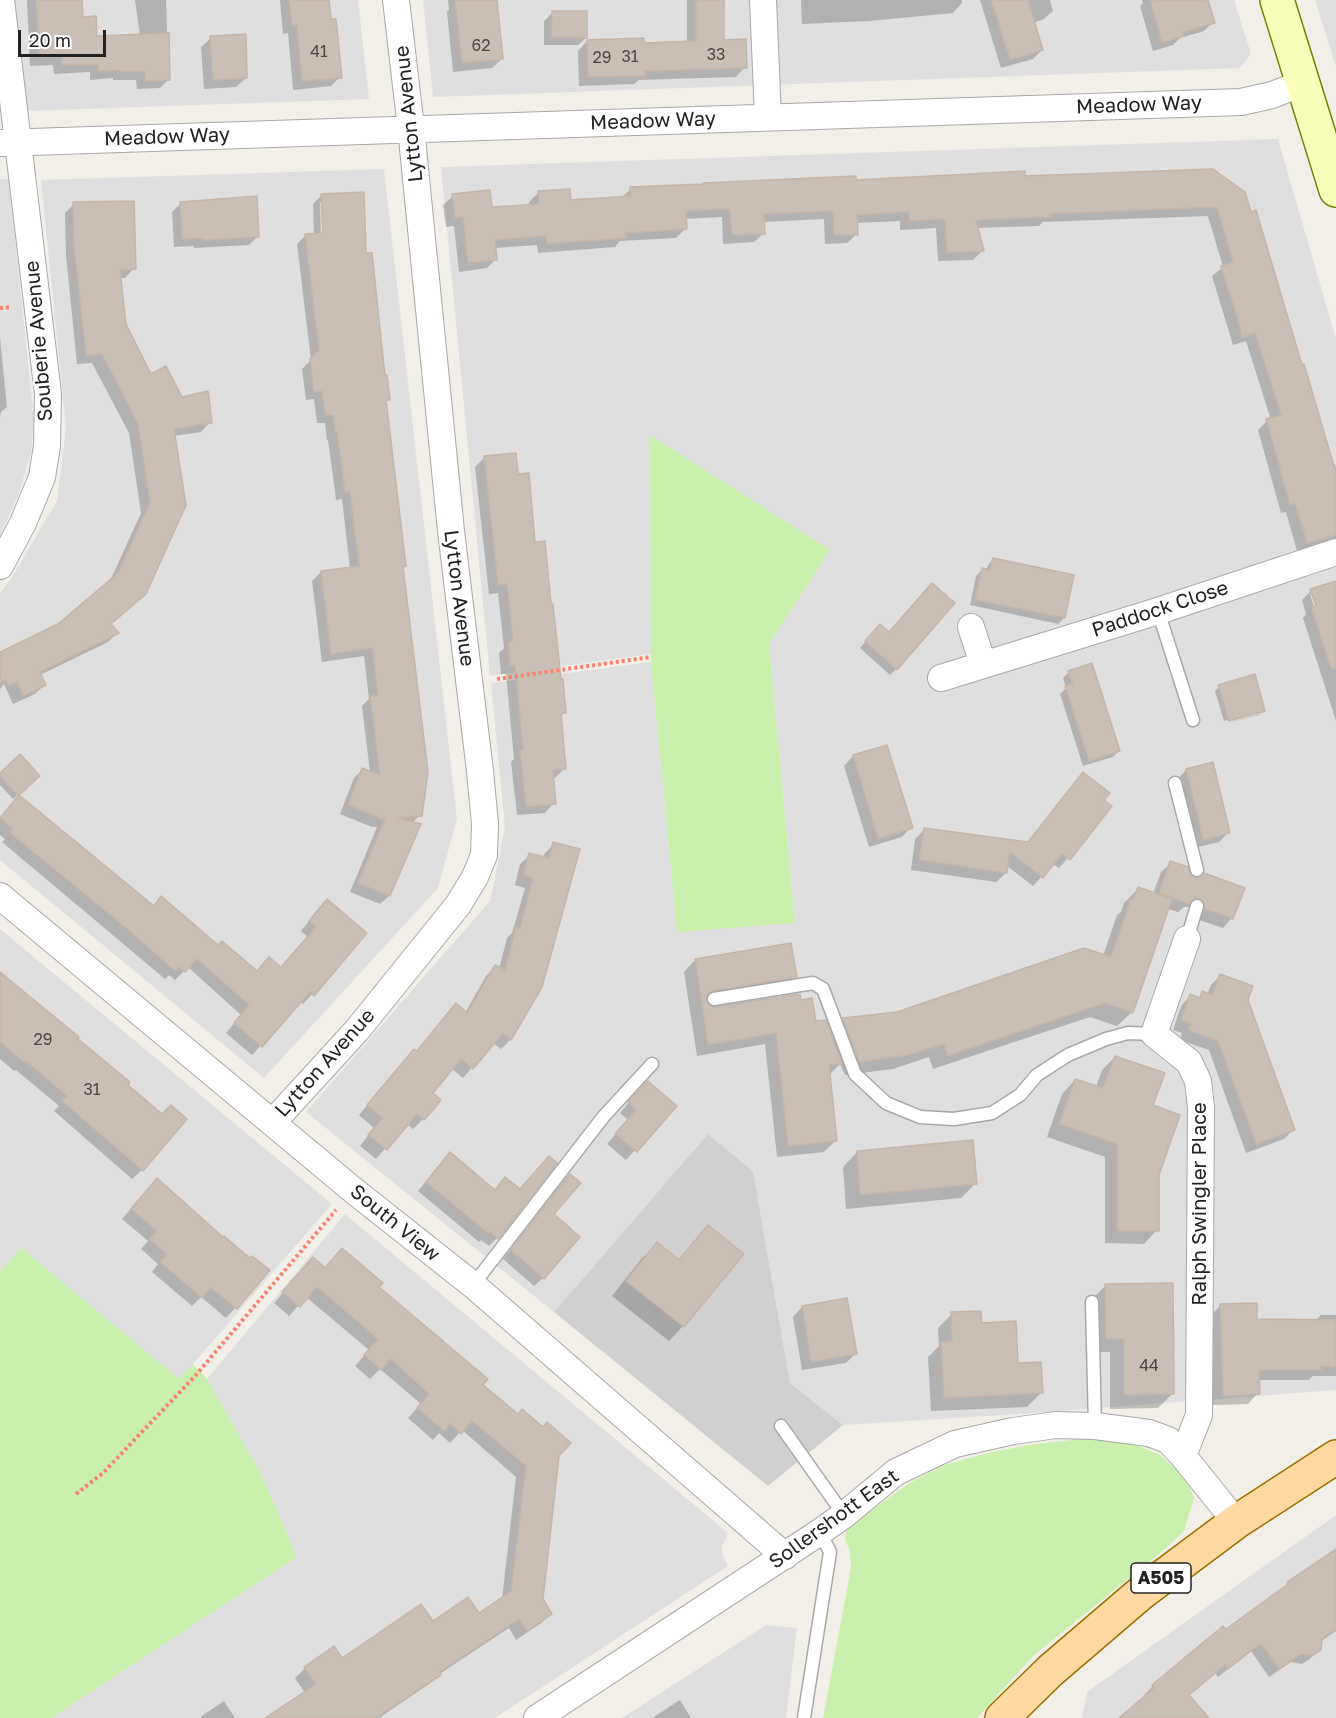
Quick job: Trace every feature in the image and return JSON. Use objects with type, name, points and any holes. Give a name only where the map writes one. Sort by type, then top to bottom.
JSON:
[{"type":"main road","name":"A505","points":[[1002,1718],[1050,1671],[1141,1593],[1236,1522],[1336,1457]]},
{"type":"street","name":"Souberie Avenue","points":[[0,566],[23,523],[42,477],[47,446],[48,394],[10,143],[1,0]]},
{"type":"street","name":"Lytton Avenue","points":[[273,1122],[358,1029],[458,905],[476,877],[484,855],[485,824],[451,531],[396,0]]},
{"type":"street","points":[[763,0],[768,117]]},
{"type":"street","points":[[1277,0],[1336,190]]},
{"type":"street","name":"Meadow Way","points":[[10,143],[1241,102],[1272,95],[1303,83]]},
{"type":"street","name":"Paddock Close","points":[[941,678],[1158,611],[1336,552]]},
{"type":"street","points":[[971,627],[983,664]]},
{"type":"street","name":"South View","points":[[0,896],[353,1190],[473,1285],[785,1556]]},
{"type":"street","points":[[1154,1034],[1187,939]]},
{"type":"street","name":"Ralph Swingler Place","points":[[1154,1034],[1189,1062],[1198,1081],[1201,1107],[1199,1415],[1184,1456]]},
{"type":"street","name":"Sollershott East","points":[[537,1718],[785,1556],[844,1515],[897,1472],[955,1444],[1013,1431],[1056,1425],[1095,1426],[1149,1434],[1168,1440],[1184,1456],[1236,1522]]},
{"type":"lane","points":[[1158,611],[1193,720]]},
{"type":"lane","points":[[1175,783],[1197,870]]},
{"type":"lane","points":[[1187,939],[1197,906]]},
{"type":"lane","points":[[714,999],[813,983],[823,989],[855,1074],[886,1103],[920,1117],[954,1119],[992,1113],[1020,1095],[1038,1075],[1068,1055],[1106,1039],[1128,1033],[1154,1034]]},
{"type":"lane","points":[[473,1285],[604,1116],[652,1064]]},
{"type":"lane","points":[[1092,1302],[1095,1426]]},
{"type":"lane","points":[[781,1426],[844,1515]]},
{"type":"lane","points":[[804,1718],[830,1552],[820,1532]]},
{"type":"path","points":[[470,682],[651,657]]},
{"type":"path","points":[[75,1494],[111,1464],[196,1375],[353,1190]]},
{"type":"shaded area","points":[[12,0],[358,0],[369,99],[26,111]]},
{"type":"shaded area","points":[[423,0],[1234,0],[1251,54],[1240,68],[433,97]]},
{"type":"shaded area","points":[[1315,0],[1336,0],[1336,67]]},
{"type":"shaded area","points":[[1278,139],[1336,339],[1336,1390],[843,1425],[790,1383],[753,1171],[708,1134],[554,1312],[306,1112],[490,901],[505,828],[491,683],[651,662],[677,932],[795,922],[769,644],[830,550],[650,436],[651,654],[490,676],[441,167]]},
{"type":"shaded area","points":[[384,169],[457,819],[438,888],[264,1078],[0,860],[0,593],[11,579],[57,501],[66,427],[41,180]]},
{"type":"shaded area","points":[[0,179],[9,179],[34,420],[31,453],[18,496],[0,535]]},
{"type":"shaded area","points":[[0,929],[332,1204],[179,1380],[21,1248],[0,1272]]},
{"type":"shaded area","points":[[708,1134],[753,1171],[790,1383],[843,1425],[768,1486],[554,1312]]},
{"type":"shaded area","points":[[345,1214],[728,1533],[722,1553],[728,1566],[495,1718],[51,1718],[297,1557],[262,1476],[207,1379]]},
{"type":"shaded area","points":[[1336,1515],[1336,1718],[1082,1718],[1087,1692]]},
{"type":"shaded area","points":[[766,1625],[797,1628],[786,1718],[622,1718]]},
{"type":"green space","points":[[650,435],[830,550],[769,644],[795,923],[677,932],[651,662]]},
{"type":"green space","points":[[21,1248],[179,1379],[193,1364],[207,1379],[262,1476],[297,1557],[51,1718],[0,1718],[0,1272]]},
{"type":"green space","points":[[1081,1439],[1120,1440],[1139,1446],[1160,1455],[1178,1471],[1189,1485],[1194,1498],[1184,1531],[1033,1656],[977,1718],[823,1718],[851,1568],[850,1551],[845,1540],[846,1532],[853,1523],[911,1482],[945,1465],[1029,1445]]},
{"type":"building","points":[[36,0],[82,0],[83,17],[96,16],[97,36],[169,33],[170,80],[145,81],[145,71],[98,71],[98,64],[62,65],[62,56],[39,57]]},
{"type":"building","points":[[289,0],[329,0],[331,19],[336,19],[342,78],[302,81],[297,25],[292,25]]},
{"type":"building","points":[[455,0],[497,0],[503,59],[462,63]]},
{"type":"building","points":[[696,0],[724,0],[724,40],[746,39],[747,68],[645,71],[645,76],[588,77],[587,40],[644,38],[644,43],[696,41]]},
{"type":"building","points":[[991,0],[1028,0],[1043,50],[1010,60]]},
{"type":"building","points":[[1150,0],[1208,0],[1215,23],[1183,32],[1184,36],[1162,43]]},
{"type":"building","points":[[552,11],[587,11],[587,38],[551,37]]},
{"type":"building","points":[[246,34],[247,78],[213,80],[210,36]]},
{"type":"building","points":[[1213,169],[1245,192],[1251,212],[1256,210],[1336,473],[1336,535],[1307,543],[1295,504],[1290,505],[1266,419],[1281,415],[1255,333],[1242,337],[1221,266],[1233,262],[1217,207],[1049,214],[1050,217],[976,220],[984,251],[947,253],[945,219],[909,221],[909,212],[857,215],[858,235],[834,235],[833,211],[764,214],[765,234],[732,235],[730,209],[686,211],[687,229],[625,233],[626,238],[547,244],[546,236],[495,240],[497,260],[468,263],[463,217],[455,218],[452,194],[490,190],[492,207],[539,204],[538,191],[570,189],[571,200],[631,196],[630,187],[703,183],[856,176],[856,180],[1025,171],[1025,176]]},
{"type":"building","points":[[364,192],[366,253],[372,253],[385,376],[387,375],[390,400],[386,400],[406,566],[403,567],[428,772],[422,816],[398,818],[421,824],[390,896],[358,883],[385,819],[348,805],[362,768],[380,775],[370,696],[378,695],[372,648],[331,654],[321,571],[359,566],[350,491],[345,492],[333,415],[325,415],[322,391],[314,392],[310,359],[319,350],[305,234],[323,233],[321,194]]},
{"type":"building","points":[[257,196],[259,237],[182,239],[180,202]]},
{"type":"building","points":[[134,201],[136,269],[120,270],[126,324],[151,374],[166,366],[182,397],[208,391],[212,423],[174,429],[186,505],[146,594],[111,624],[119,633],[40,672],[46,685],[23,696],[17,682],[9,686],[6,680],[0,683],[0,652],[58,624],[118,573],[150,503],[138,424],[102,354],[86,356],[74,245],[73,202]]},
{"type":"building","points":[[516,453],[518,474],[529,473],[535,542],[545,541],[566,713],[561,713],[566,769],[553,770],[556,804],[526,807],[515,665],[510,666],[508,642],[513,641],[507,584],[498,585],[484,456]]},
{"type":"building","points":[[993,558],[1074,575],[1065,618],[975,600],[982,568],[990,570]]},
{"type":"building","points":[[1336,581],[1336,669],[1331,669],[1311,607],[1316,606],[1310,589]]},
{"type":"building","points":[[932,583],[955,603],[897,670],[865,641],[880,624],[889,632]]},
{"type":"building","points":[[1092,663],[1120,751],[1089,761],[1065,686],[1073,684],[1068,671]]},
{"type":"building","points":[[1255,674],[1265,711],[1229,721],[1218,685]]},
{"type":"building","points":[[887,745],[913,828],[878,839],[853,755]]},
{"type":"building","points":[[20,754],[40,776],[18,796],[0,776],[0,773]]},
{"type":"building","points":[[1213,762],[1230,833],[1203,840],[1186,769]]},
{"type":"building","points":[[1083,772],[1110,793],[1104,800],[1112,806],[1070,860],[1062,854],[1043,878],[1010,852],[1007,873],[919,860],[924,828],[1028,842]]},
{"type":"building","points":[[19,795],[154,906],[161,896],[218,945],[222,941],[257,971],[269,957],[281,967],[316,927],[309,921],[327,899],[367,933],[314,996],[310,992],[262,1047],[234,1023],[249,1005],[197,959],[185,972],[179,967],[175,971],[10,833],[13,829],[0,818]]},
{"type":"building","points":[[553,842],[580,849],[542,987],[511,1040],[503,1033],[473,1069],[461,1059],[433,1093],[441,1100],[433,1110],[424,1120],[417,1114],[387,1150],[368,1135],[383,1118],[367,1105],[414,1049],[417,1051],[456,1003],[467,1013],[495,965],[505,970],[516,927],[520,928],[533,878],[523,875],[529,853],[549,858]]},
{"type":"building","points":[[1170,861],[1188,867],[1194,878],[1200,878],[1204,873],[1245,888],[1233,919],[1205,909],[1205,904],[1200,898],[1195,898],[1189,904],[1159,893]]},
{"type":"building","points":[[1138,887],[1172,899],[1133,1013],[1105,1003],[948,1056],[944,1044],[909,1055],[859,1062],[843,1018],[897,1012],[1084,948],[1111,957],[1131,899],[1133,900]]},
{"type":"building","points":[[791,943],[797,977],[713,991],[707,996],[706,1001],[715,1007],[800,994],[801,1000],[812,998],[816,1021],[826,1020],[842,1064],[829,1065],[837,1141],[788,1146],[776,1033],[708,1045],[695,959]]},
{"type":"building","points":[[0,972],[79,1037],[78,1039],[130,1082],[128,1085],[162,1114],[171,1105],[187,1119],[143,1171],[62,1101],[67,1096],[0,1042]]},
{"type":"building","points":[[1220,974],[1253,986],[1248,1000],[1295,1130],[1256,1144],[1218,1041],[1188,1030],[1191,1024],[1181,1020],[1190,994],[1200,998],[1202,991],[1212,995]]},
{"type":"building","points":[[1115,1056],[1165,1073],[1153,1105],[1180,1115],[1159,1175],[1159,1231],[1117,1231],[1117,1144],[1059,1124],[1075,1079],[1103,1088]]},
{"type":"building","points":[[648,1081],[677,1106],[637,1152],[615,1134],[636,1110],[628,1102]]},
{"type":"building","points":[[973,1140],[977,1184],[860,1195],[857,1151]]},
{"type":"building","points":[[450,1152],[495,1190],[505,1177],[520,1189],[549,1156],[557,1163],[498,1239],[426,1182]]},
{"type":"building","points":[[570,1174],[581,1183],[554,1214],[580,1237],[544,1279],[511,1250]]},
{"type":"building","points":[[157,1178],[223,1237],[270,1270],[237,1309],[211,1288],[202,1298],[160,1262],[167,1254],[149,1239],[157,1231],[131,1209]]},
{"type":"building","points":[[708,1225],[744,1254],[684,1327],[626,1281],[657,1242],[679,1260]]},
{"type":"building","points":[[342,1248],[383,1283],[379,1287],[488,1379],[483,1385],[518,1414],[522,1409],[543,1427],[547,1422],[571,1443],[559,1456],[543,1599],[552,1614],[527,1631],[519,1619],[376,1718],[265,1718],[316,1684],[304,1667],[334,1646],[342,1658],[421,1604],[433,1621],[468,1597],[479,1613],[511,1591],[526,1466],[472,1421],[461,1434],[450,1424],[444,1431],[417,1408],[429,1394],[391,1359],[381,1370],[364,1355],[378,1339],[317,1287],[300,1307],[282,1292],[313,1257],[325,1268]]},
{"type":"building","points":[[1173,1283],[1174,1394],[1124,1395],[1124,1339],[1106,1339],[1105,1284]]},
{"type":"building","points":[[847,1298],[857,1354],[811,1362],[802,1306]]},
{"type":"building","points":[[1257,1303],[1257,1319],[1336,1320],[1336,1367],[1321,1366],[1321,1370],[1259,1370],[1260,1394],[1223,1396],[1220,1304]]},
{"type":"building","points":[[981,1311],[982,1323],[1016,1321],[1018,1363],[1041,1362],[1043,1393],[944,1398],[941,1342],[952,1341],[951,1312]]},
{"type":"building","points":[[1336,1549],[1336,1629],[1322,1639],[1321,1650],[1313,1655],[1301,1654],[1279,1669],[1261,1643],[1228,1669],[1225,1665],[1189,1695],[1209,1718],[1119,1718],[1154,1688],[1152,1685],[1223,1626],[1226,1629],[1288,1584],[1287,1582]]}]
